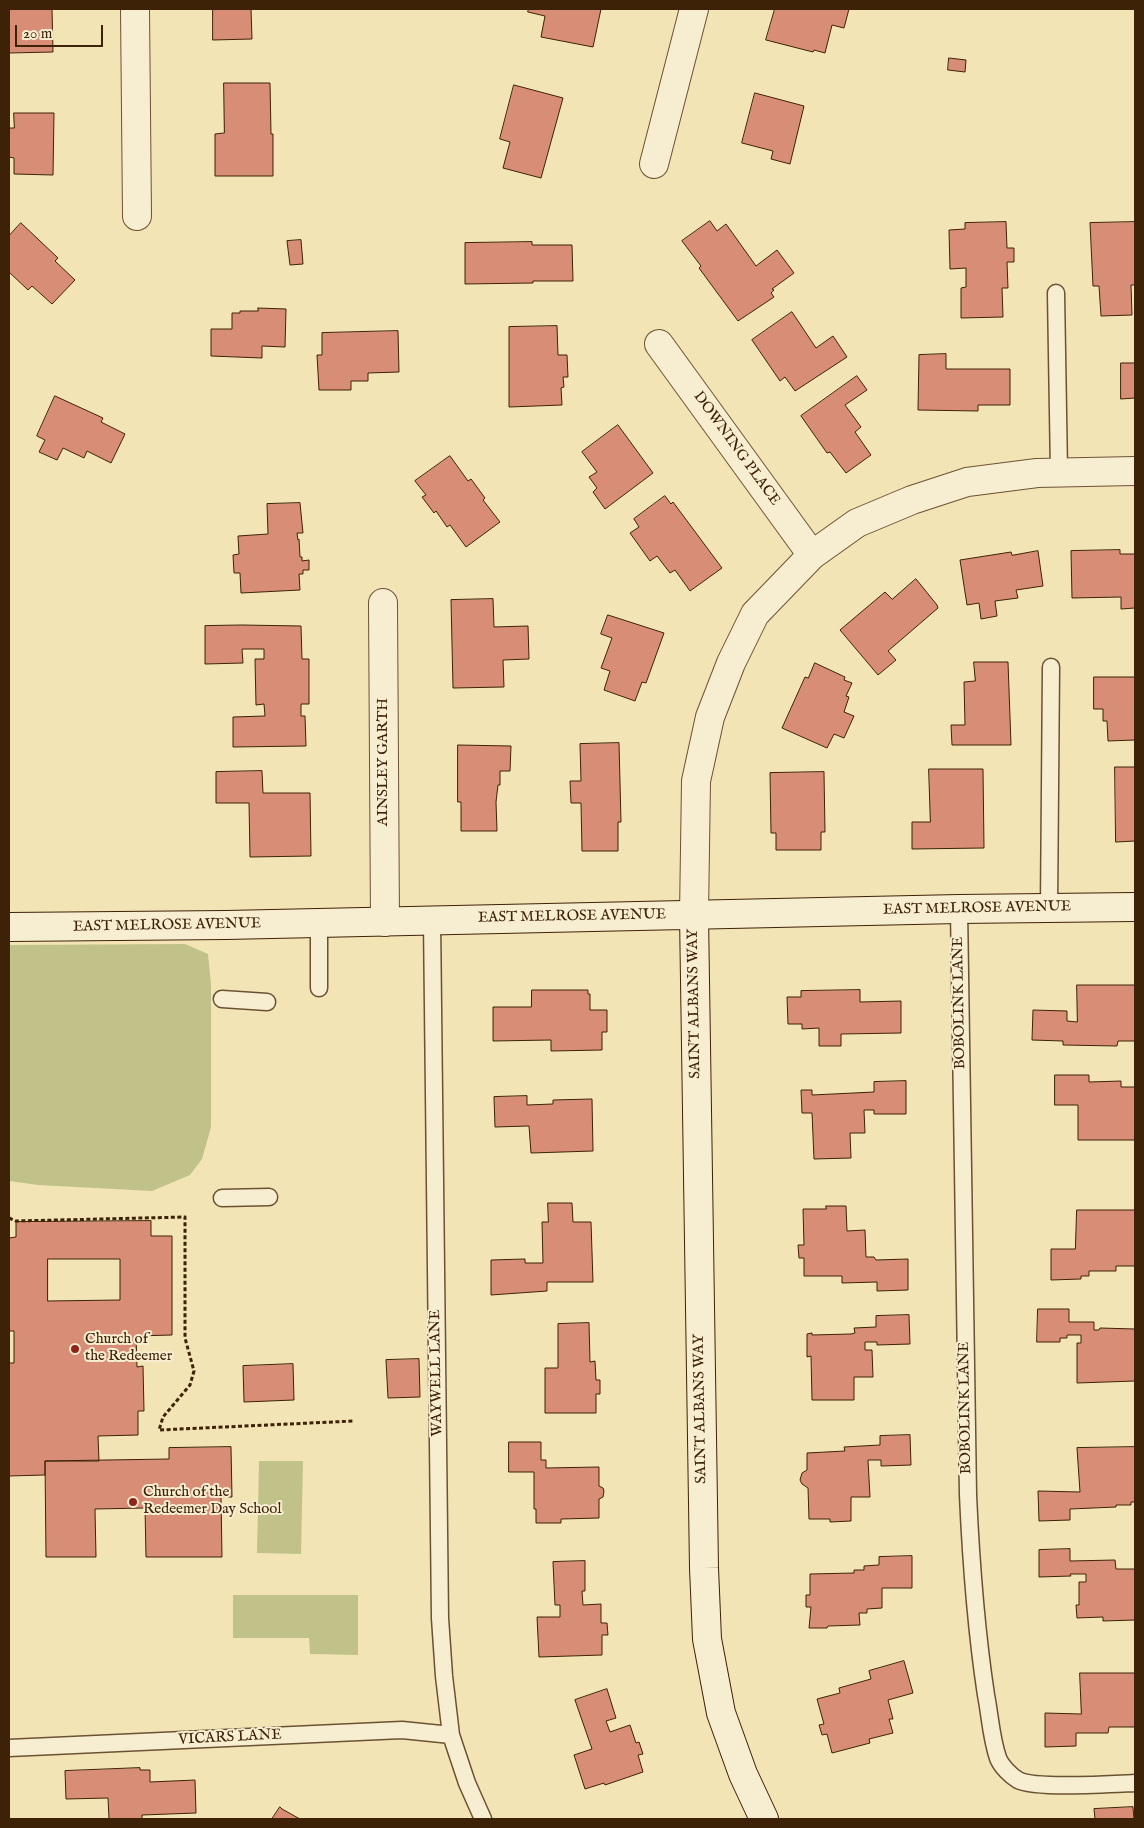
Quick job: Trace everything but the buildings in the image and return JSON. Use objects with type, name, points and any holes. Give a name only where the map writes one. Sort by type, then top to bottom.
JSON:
[{"type":"street","points":[[135,9],[136,216]]},
{"type":"street","points":[[654,164],[694,9]]},
{"type":"street","name":"DOWNING PLACE","points":[[659,344],[812,555]]},
{"type":"street","name":"SAINT ALBANS WAY","points":[[764,1819],[721,1714],[707,1639],[703,1558],[694,915],[696,781],[710,717],[731,663],[755,614],[812,555],[857,523],[912,500],[967,482],[1036,473],[1135,471]]},
{"type":"street","name":"AINSLEY GARTH","points":[[383,603],[385,922]]},
{"type":"street","name":"EAST MELROSE AVENUE","points":[[9,927],[319,924],[959,909],[1135,907]]},
{"type":"lane","points":[[1056,294],[1059,472]]},
{"type":"lane","points":[[1050,908],[1051,667]]},
{"type":"lane","name":"BOBOLINK LANE","points":[[959,909],[968,1495],[971,1567],[981,1659],[993,1737],[999,1760],[1008,1772],[1019,1781],[1040,1785],[1135,1784]]},
{"type":"lane","name":"WAYWELL LANE","points":[[432,920],[440,1618],[451,1735],[467,1784],[483,1819]]},
{"type":"lane","points":[[319,924],[319,988]]},
{"type":"lane","points":[[222,999],[267,1002]]},
{"type":"lane","points":[[222,1198],[268,1197]]},
{"type":"lane","name":"VICARS LANE","points":[[9,1748],[402,1730],[451,1735]]},
{"type":"path","points":[[9,1218],[16,1221],[185,1217],[185,1338],[194,1371],[190,1384],[163,1416],[160,1430],[354,1421]]},
{"type":"green space","points":[[185,944],[208,954],[211,984],[211,1127],[202,1159],[190,1175],[152,1191],[38,1185],[9,1181],[9,945]]},
{"type":"green space","points":[[259,1461],[303,1461],[301,1554],[257,1553]]},
{"type":"green space","points":[[233,1595],[358,1595],[358,1655],[310,1654],[309,1638],[233,1638]]},
{"type":"place","name":"Church of the Redeemer","points":[[75,1349]]},
{"type":"place","name":"Church of the Redeemer Day School","points":[[133,1502]]}]
